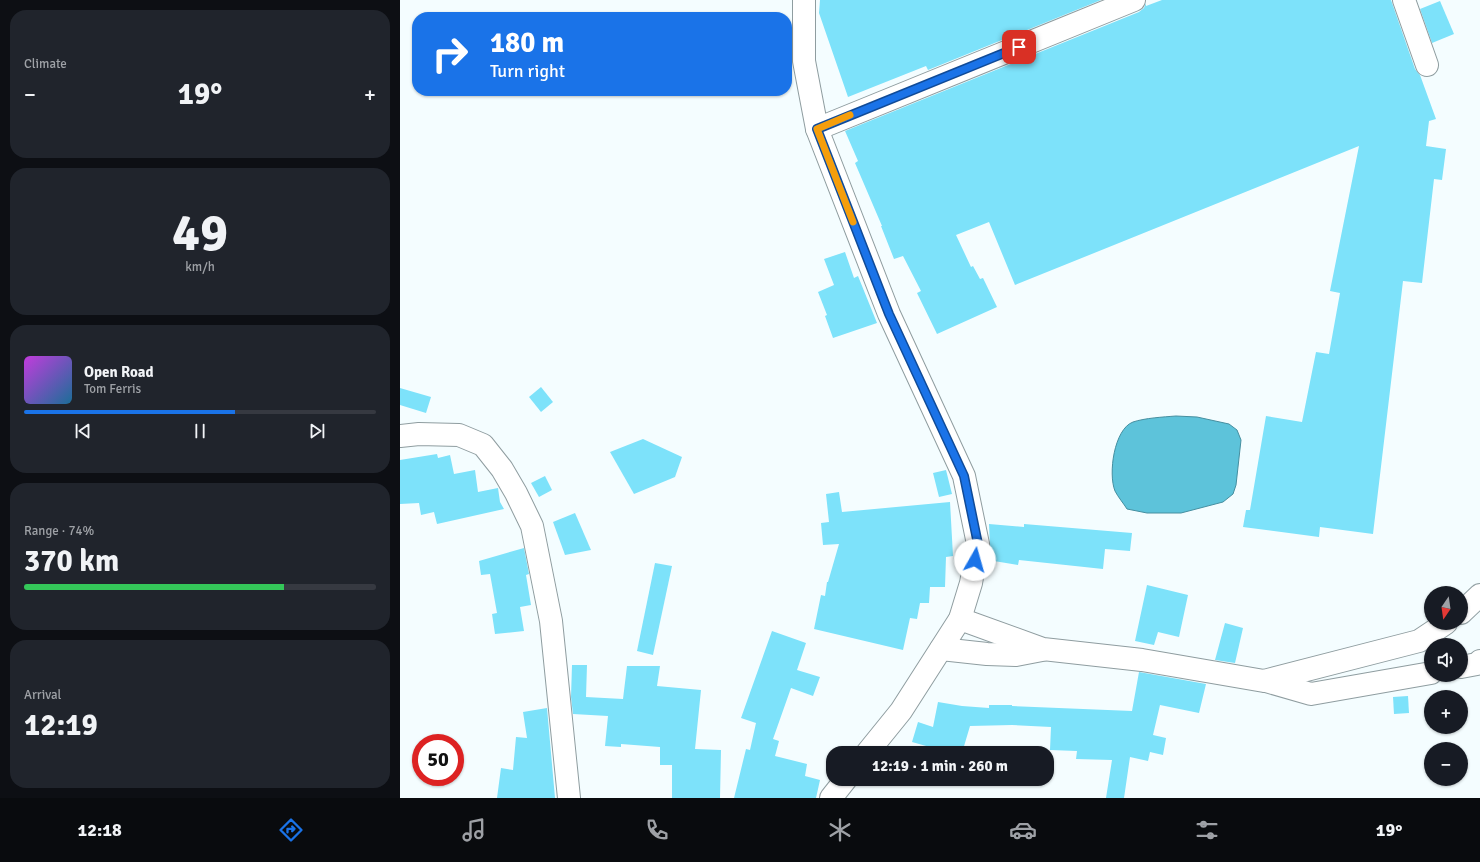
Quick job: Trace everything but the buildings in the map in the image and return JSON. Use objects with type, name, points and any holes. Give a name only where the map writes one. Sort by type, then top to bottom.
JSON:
[{"type":"street","points":[[804,0],[804,61],[817,129],[889,314],[964,476],[978,544],[971,583],[960,619],[901,711],[873,746]]},
{"type":"street","points":[[817,129],[1134,0]]},
{"type":"street","points":[[1404,0],[1427,65]]},
{"type":"street","points":[[400,436],[419,434],[459,435],[483,445],[502,469],[516,493],[532,526],[551,621],[569,798]]},
{"type":"street","points":[[1468,606],[1480,595]]},
{"type":"street","points":[[960,619],[1043,650],[1142,660],[1264,680],[1311,694],[1341,690],[1424,674]]},
{"type":"street","points":[[1264,680],[1419,641],[1436,630]]},
{"type":"street","points":[[941,648],[1016,655],[1043,650]]},
{"type":"street","points":[[831,798],[840,786]]},
{"type":"water","points":[[1176,416],[1197,417],[1229,424],[1237,430],[1241,440],[1236,485],[1233,494],[1223,502],[1181,513],[1147,513],[1127,509],[1115,491],[1112,474],[1114,453],[1121,433],[1126,426],[1133,422]]},
{"type":"slow traffic","points":[[850,115],[817,129],[853,222]]},
{"type":"route","points":[[975,560],[978,544],[964,476],[889,314],[817,129],[1019,47]]}]
